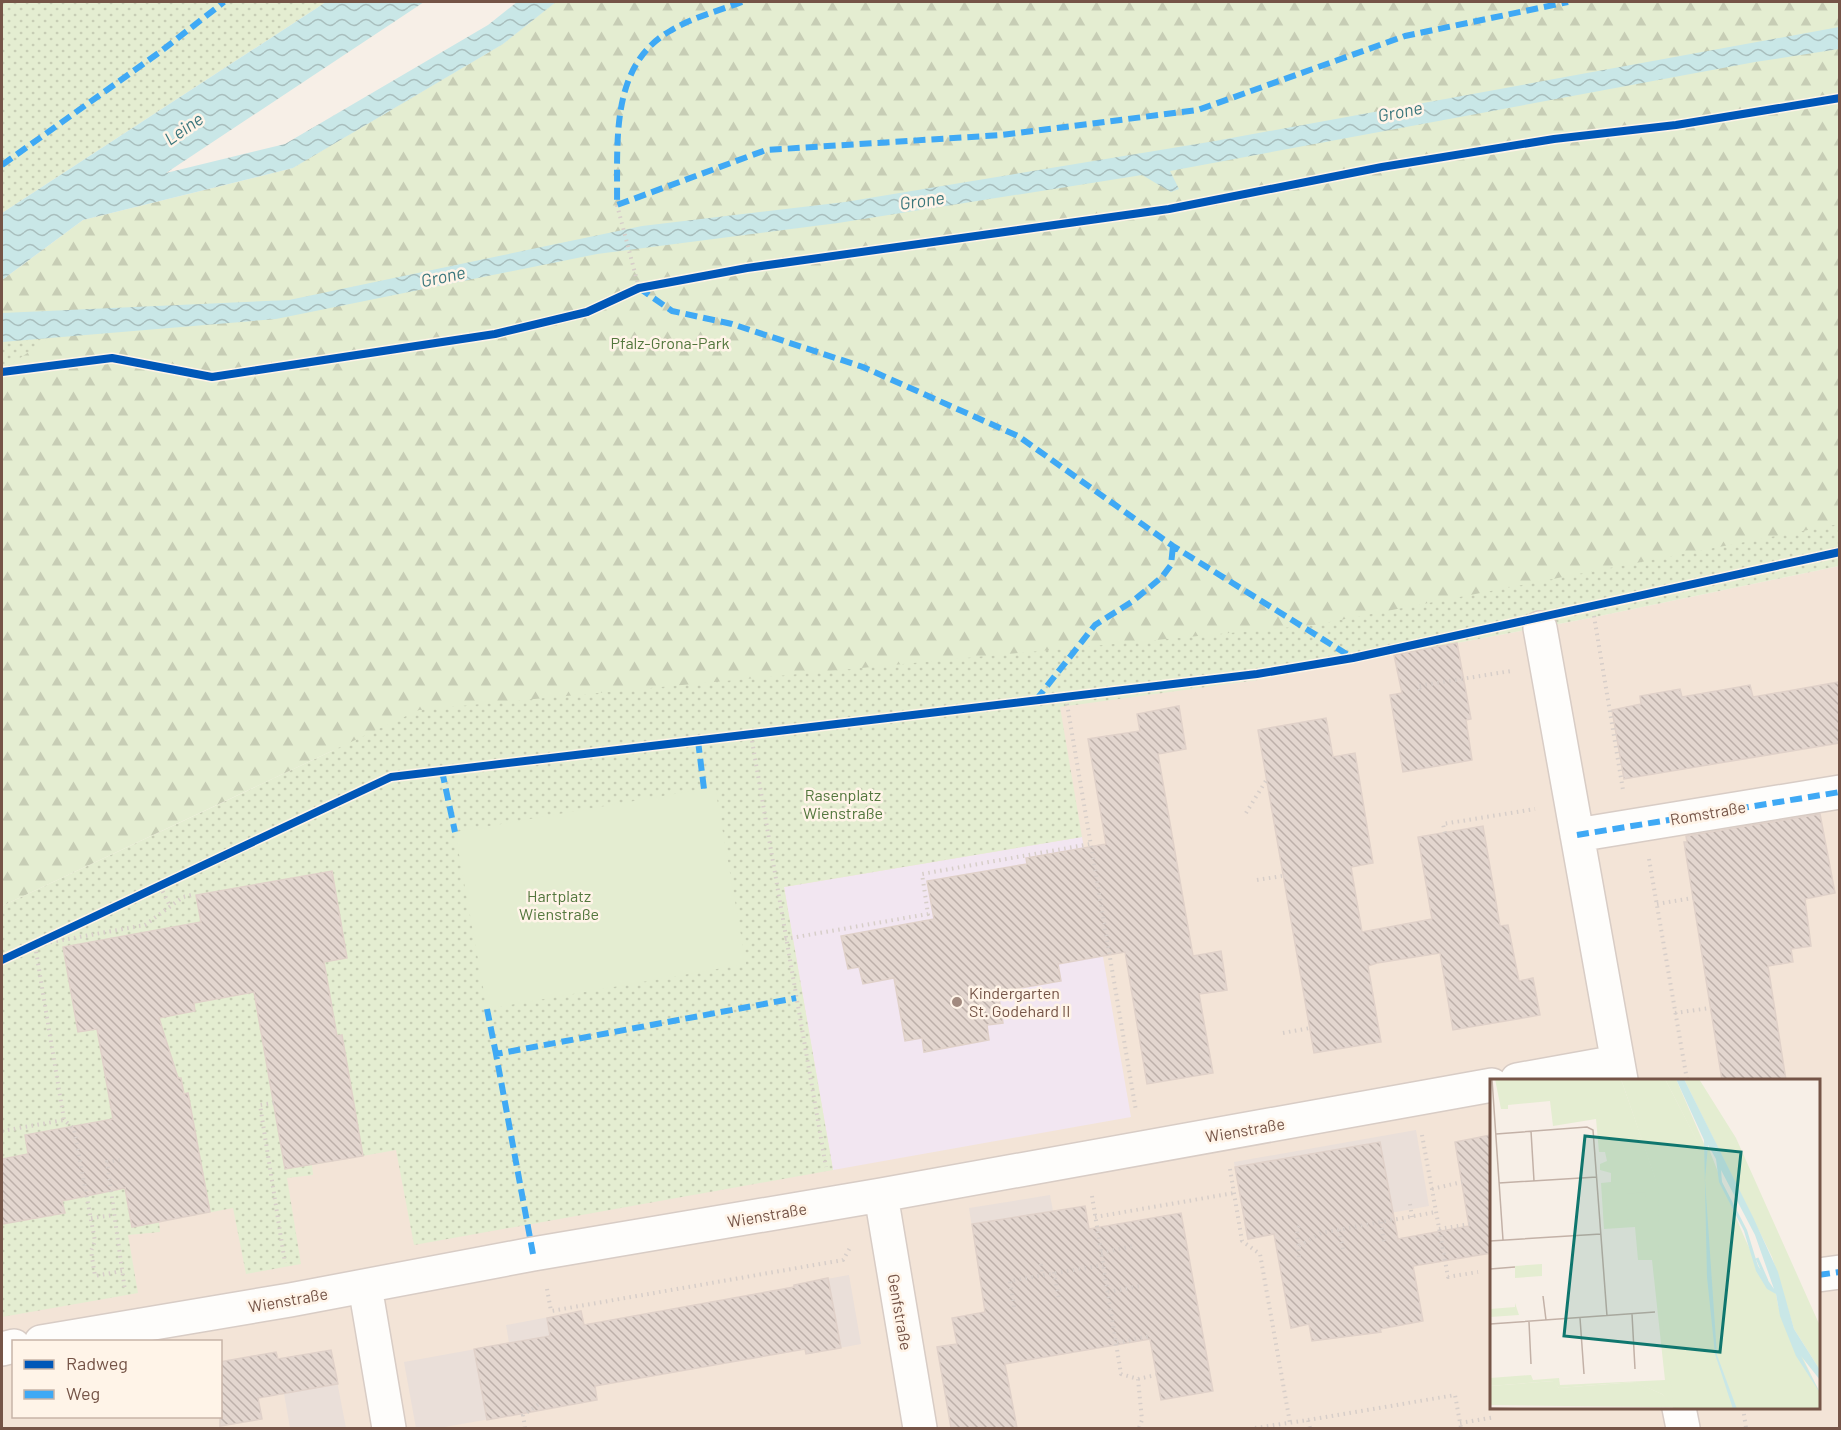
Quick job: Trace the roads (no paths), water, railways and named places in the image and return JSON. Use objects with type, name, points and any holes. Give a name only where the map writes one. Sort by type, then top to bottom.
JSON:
[{"type":"street","points":[[1528,1079],[1619,1071],[1540,627]]},
{"type":"street","name":"Romstraße","points":[[1577,835],[1839,792]]},
{"type":"street","name":"Wienstraße","points":[[47,1340],[290,1300],[533,1254],[881,1196],[1490,1085]]},
{"type":"street","name":"Genfstraße","points":[[881,1196],[920,1428]]},
{"type":"street","points":[[1820,1275],[1839,1272]]},
{"type":"street","points":[[365,1286],[389,1428]]},
{"type":"street","points":[[1679,1409],[1683,1428]]},
{"type":"water","name":"Leine","points":[[326,2],[424,2],[166,173],[285,144],[488,25],[517,2],[556,2],[503,44],[293,168],[83,220],[2,280],[2,213]]},
{"type":"water","name":"Grone","points":[[1839,27],[1839,49],[1755,62],[1170,171],[1179,189],[1171,192],[1142,175],[838,223],[597,254],[276,319],[2,342],[2,313],[289,300],[642,226],[845,202],[1215,141]]},
{"type":"place","name":"Kindergarten St. Godehard II","points":[[957,1002]]},
{"type":"park label","name":"Pfalz-Grona-Park","points":[[670,343]]},
{"type":"park label","name":"Rasenplatz Wienstraße","points":[[843,804]]},
{"type":"park label","name":"Hartplatz Wienstraße","points":[[559,905]]}]
